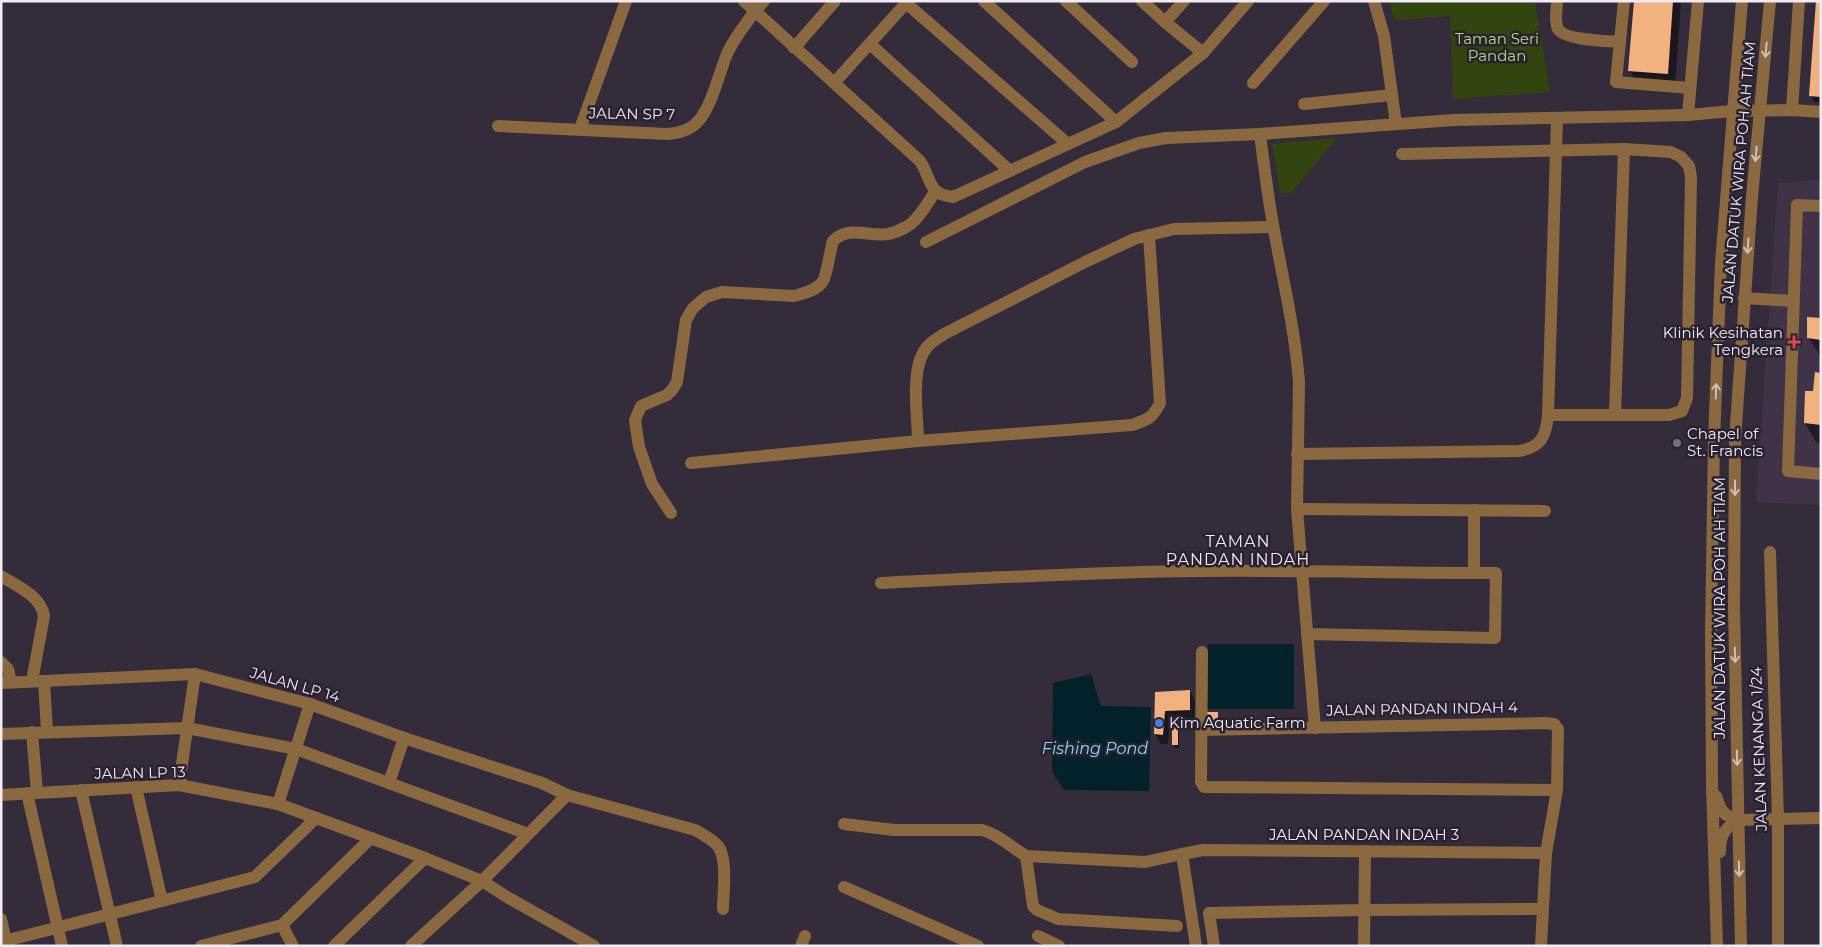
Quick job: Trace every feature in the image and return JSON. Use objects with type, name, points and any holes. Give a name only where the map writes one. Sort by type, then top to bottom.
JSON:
[{"type":"street","points":[[580,129],[626,1]]},
{"type":"street","points":[[744,1],[920,161],[935,192],[942,196],[952,197],[1116,122],[1202,53],[1248,1]]},
{"type":"street","name":"JALAN SP 7","points":[[498,126],[667,134],[680,132],[691,127],[701,119],[706,109],[734,40],[764,1]]},
{"type":"street","points":[[794,48],[835,1]]},
{"type":"street","points":[[984,1],[1116,122]]},
{"type":"street","points":[[1066,1],[1132,62]]},
{"type":"street","points":[[1142,1],[1202,53]]},
{"type":"street","points":[[1165,22],[1184,1]]},
{"type":"street","points":[[1252,83],[1324,1]]},
{"type":"street","points":[[1374,1],[1384,36],[1396,124]]},
{"type":"street","points":[[1557,1],[1556,20],[1558,30],[1565,36],[1620,42]]},
{"type":"street","points":[[1624,1],[1616,82],[1690,88]]},
{"type":"street","points":[[1688,116],[1698,1]]},
{"type":"street","name":"JALAN DATUK WIRA POH AH TIAM","points":[[1717,946],[1712,784],[1711,634],[1714,440],[1721,263],[1742,1]]},
{"type":"street","name":"JALAN DATUK WIRA POH AH TIAM","points":[[1740,946],[1734,606],[1735,439],[1744,298],[1770,1]]},
{"type":"street","points":[[1792,110],[1798,1]]},
{"type":"street","points":[[834,83],[907,2],[1068,144]]},
{"type":"street","points":[[870,44],[1010,171]]},
{"type":"street","points":[[1304,104],[1392,95]]},
{"type":"street","points":[[926,242],[1085,162],[1139,143],[1166,138],[1260,134],[1454,120],[1688,116],[1732,111],[1792,110],[1821,112]]},
{"type":"street","points":[[1297,454],[1519,451],[1537,445],[1543,438],[1547,429],[1548,415],[1557,118]]},
{"type":"street","points":[[1260,134],[1273,227],[1298,361],[1297,509],[1315,728]]},
{"type":"street","points":[[1402,154],[1556,149],[1624,149],[1671,152],[1682,157],[1689,166],[1691,177],[1687,398],[1682,411],[1669,415],[1548,415]]},
{"type":"street","points":[[1615,415],[1624,149]]},
{"type":"street","points":[[671,513],[652,484],[639,447],[635,420],[641,406],[668,396],[677,382],[686,320],[693,308],[706,297],[722,292],[794,296],[816,287],[822,282],[832,241],[837,237],[851,232],[887,234],[907,227],[913,222],[935,192]]},
{"type":"street","points":[[1821,206],[1796,206],[1788,471],[1821,474]]},
{"type":"street","points":[[918,441],[916,376],[927,346],[944,334],[1134,239],[1174,229],[1273,227]]},
{"type":"street","points":[[691,463],[918,441],[1132,425],[1144,421],[1155,414],[1160,403],[1149,235]]},
{"type":"street","points":[[1744,298],[1793,301]]},
{"type":"street","points":[[1714,440],[1735,439]]},
{"type":"street","points":[[1297,509],[1545,511]]},
{"type":"street","points":[[1474,510],[1474,573]]},
{"type":"street","name":"JALAN KENANGA 1/24","points":[[1770,552],[1778,819],[1778,946]]},
{"type":"street","points":[[881,583],[1046,575],[1196,571],[1301,570],[1496,573],[1495,638],[1307,634]]},
{"type":"street","points":[[1,576],[33,597],[43,607],[44,616],[38,681],[47,731]]},
{"type":"street","points":[[1202,652],[1201,782],[1204,787],[1557,790],[1546,853],[1541,946]]},
{"type":"street","points":[[1,662],[8,669],[6,682]]},
{"type":"street","points":[[178,785],[195,674]]},
{"type":"street","name":"JALAN LP 14","points":[[6,682],[195,674],[310,704],[404,738],[542,783],[567,795],[695,830],[710,838],[724,857],[723,909]]},
{"type":"street","points":[[278,804],[310,704]]},
{"type":"street","name":"JALAN PANDAN INDAH 4","points":[[1202,730],[1554,724],[1558,729],[1557,790]]},
{"type":"street","points":[[1,734],[47,731],[187,728],[296,749],[528,834]]},
{"type":"street","points":[[32,732],[32,793],[62,946]]},
{"type":"street","points":[[389,783],[404,738]]},
{"type":"street","points":[[1712,784],[1720,808],[1726,817],[1738,820],[1821,818]]},
{"type":"street","name":"JALAN LP 13","points":[[1,795],[178,785],[278,804],[482,881],[594,946]]},
{"type":"street","points":[[136,788],[162,901]]},
{"type":"street","points":[[81,790],[117,946]]},
{"type":"street","points":[[411,946],[482,881],[567,795]]},
{"type":"street","points":[[1,919],[5,943],[58,927],[255,877],[316,818]]},
{"type":"street","points":[[1716,930],[1722,835],[1727,827],[1738,820]]},
{"type":"street","points":[[844,824],[894,830],[982,830],[993,833],[1026,856],[1033,906],[1037,910],[1058,919],[1177,926]]},
{"type":"street","points":[[201,946],[282,925],[372,838]]},
{"type":"street","name":"JALAN PANDAN INDAH 3","points":[[1026,856],[1145,862],[1203,850],[1546,853]]},
{"type":"street","points":[[1364,946],[1365,851]]},
{"type":"street","points":[[1182,854],[1196,946]]},
{"type":"street","points":[[334,946],[425,858]]},
{"type":"street","points":[[844,886],[978,946]]},
{"type":"street","points":[[1214,946],[1210,914],[1364,910],[1543,910]]},
{"type":"street","points":[[282,925],[293,946]]},
{"type":"street","points":[[1038,936],[1060,946]]},
{"type":"shaded area","name":"Klinik Kesihatan Tengkera","points":[[1821,180],[1821,505],[1756,502],[1778,183]]},
{"type":"green space","name":"Taman Seri Pandan","points":[[1388,1],[1535,1],[1550,92],[1453,99],[1450,16],[1395,20]]},
{"type":"green space","points":[[1337,138],[1291,193],[1280,193],[1272,144]]},
{"type":"water","points":[[1208,644],[1294,644],[1294,709],[1207,709]]},
{"type":"water","name":"Fishing Pond","points":[[1091,674],[1101,706],[1151,707],[1149,791],[1064,790],[1052,772],[1053,683]]},
{"type":"building","points":[[1634,1],[1673,1],[1668,74],[1628,71]]},
{"type":"building","points":[[1816,1],[1821,1],[1821,97],[1809,96]]},
{"type":"building","points":[[1807,317],[1821,318],[1821,340],[1807,338]]},
{"type":"building","points":[[1815,372],[1821,373],[1821,425],[1804,423],[1805,391],[1813,391]]},
{"type":"building","name":"Kim Aquatic Farm","points":[[1190,690],[1190,710],[1165,711],[1163,735],[1154,734],[1155,692]]},
{"type":"building","points":[[1207,712],[1218,712],[1218,721],[1206,721]]},
{"type":"building","points":[[1172,721],[1178,721],[1178,745],[1172,745]]},
{"type":"place","name":"Klinik Kesihatan Tengkera","points":[[1794,342]]},
{"type":"place","name":"Chapel of St. Francis","points":[[1677,443]]},
{"type":"place","name":"Kim Aquatic Farm","points":[[1159,723]]},
{"type":"district","name":"TAMAN PANDAN INDAH","points":[[1238,550]]}]
